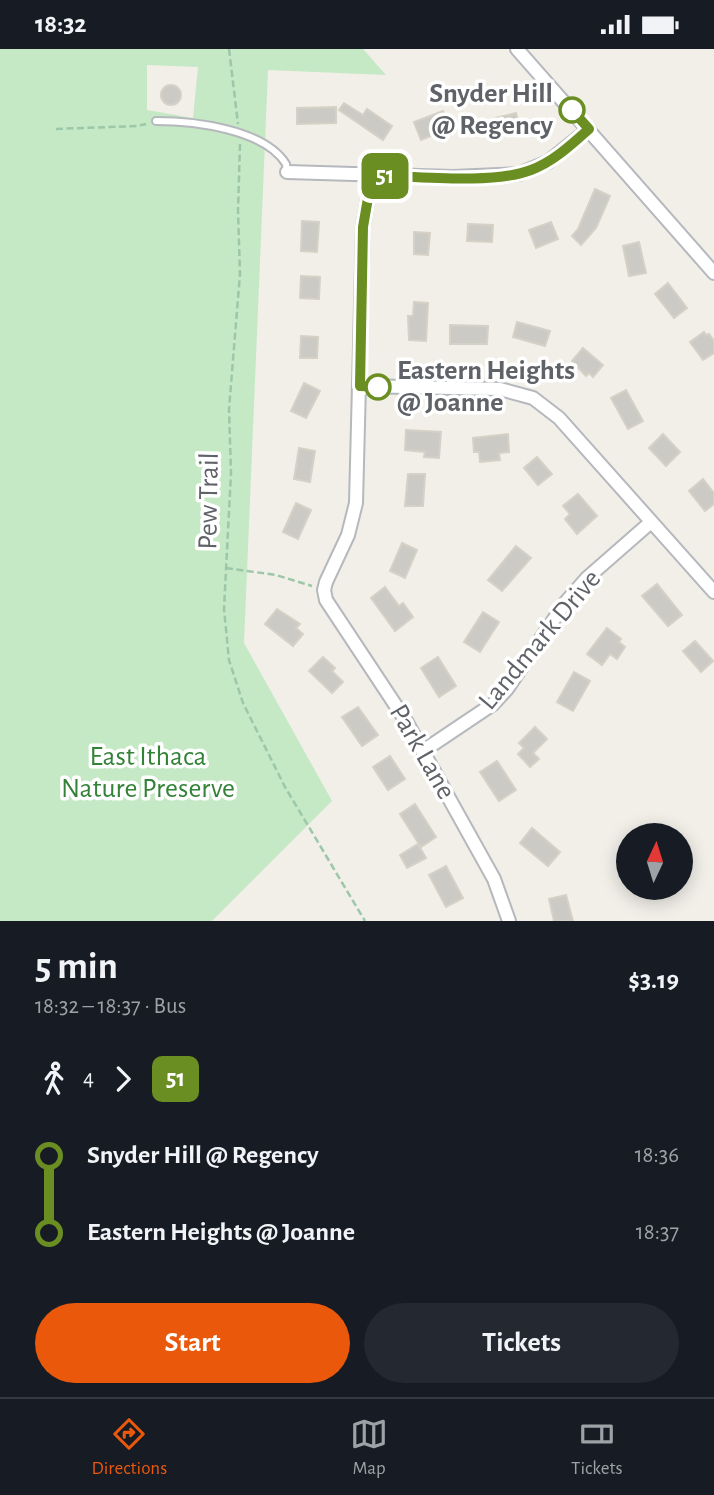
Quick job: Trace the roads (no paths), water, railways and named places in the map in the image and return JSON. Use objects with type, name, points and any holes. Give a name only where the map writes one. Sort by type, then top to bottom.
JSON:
[{"type":"street","points":[[517,49],[714,272]]},
{"type":"street","points":[[287,172],[487,177],[519,174],[548,162],[589,129]]},
{"type":"street","points":[[372,175],[363,227],[360,386],[500,389],[533,398],[559,418],[714,592]]},
{"type":"street","name":"Park Lane","points":[[360,386],[358,478],[354,512],[348,535],[329,573],[324,590],[333,614],[423,751],[494,879],[509,921]]},
{"type":"street","name":"Landmark Drive","points":[[423,751],[493,704],[507,689],[565,603],[587,578],[651,521]]},
{"type":"lane","points":[[156,121],[187,123],[239,133],[273,149],[286,164],[287,172]]},
{"type":"place","name":"Snyder Hill @ Regency","points":[[572,110]]},
{"type":"place","name":"Eastern Heights @ Joanne","points":[[378,387]]},
{"type":"park label","name":"East Ithaca Nature Preserve","points":[[148,773]]}]
